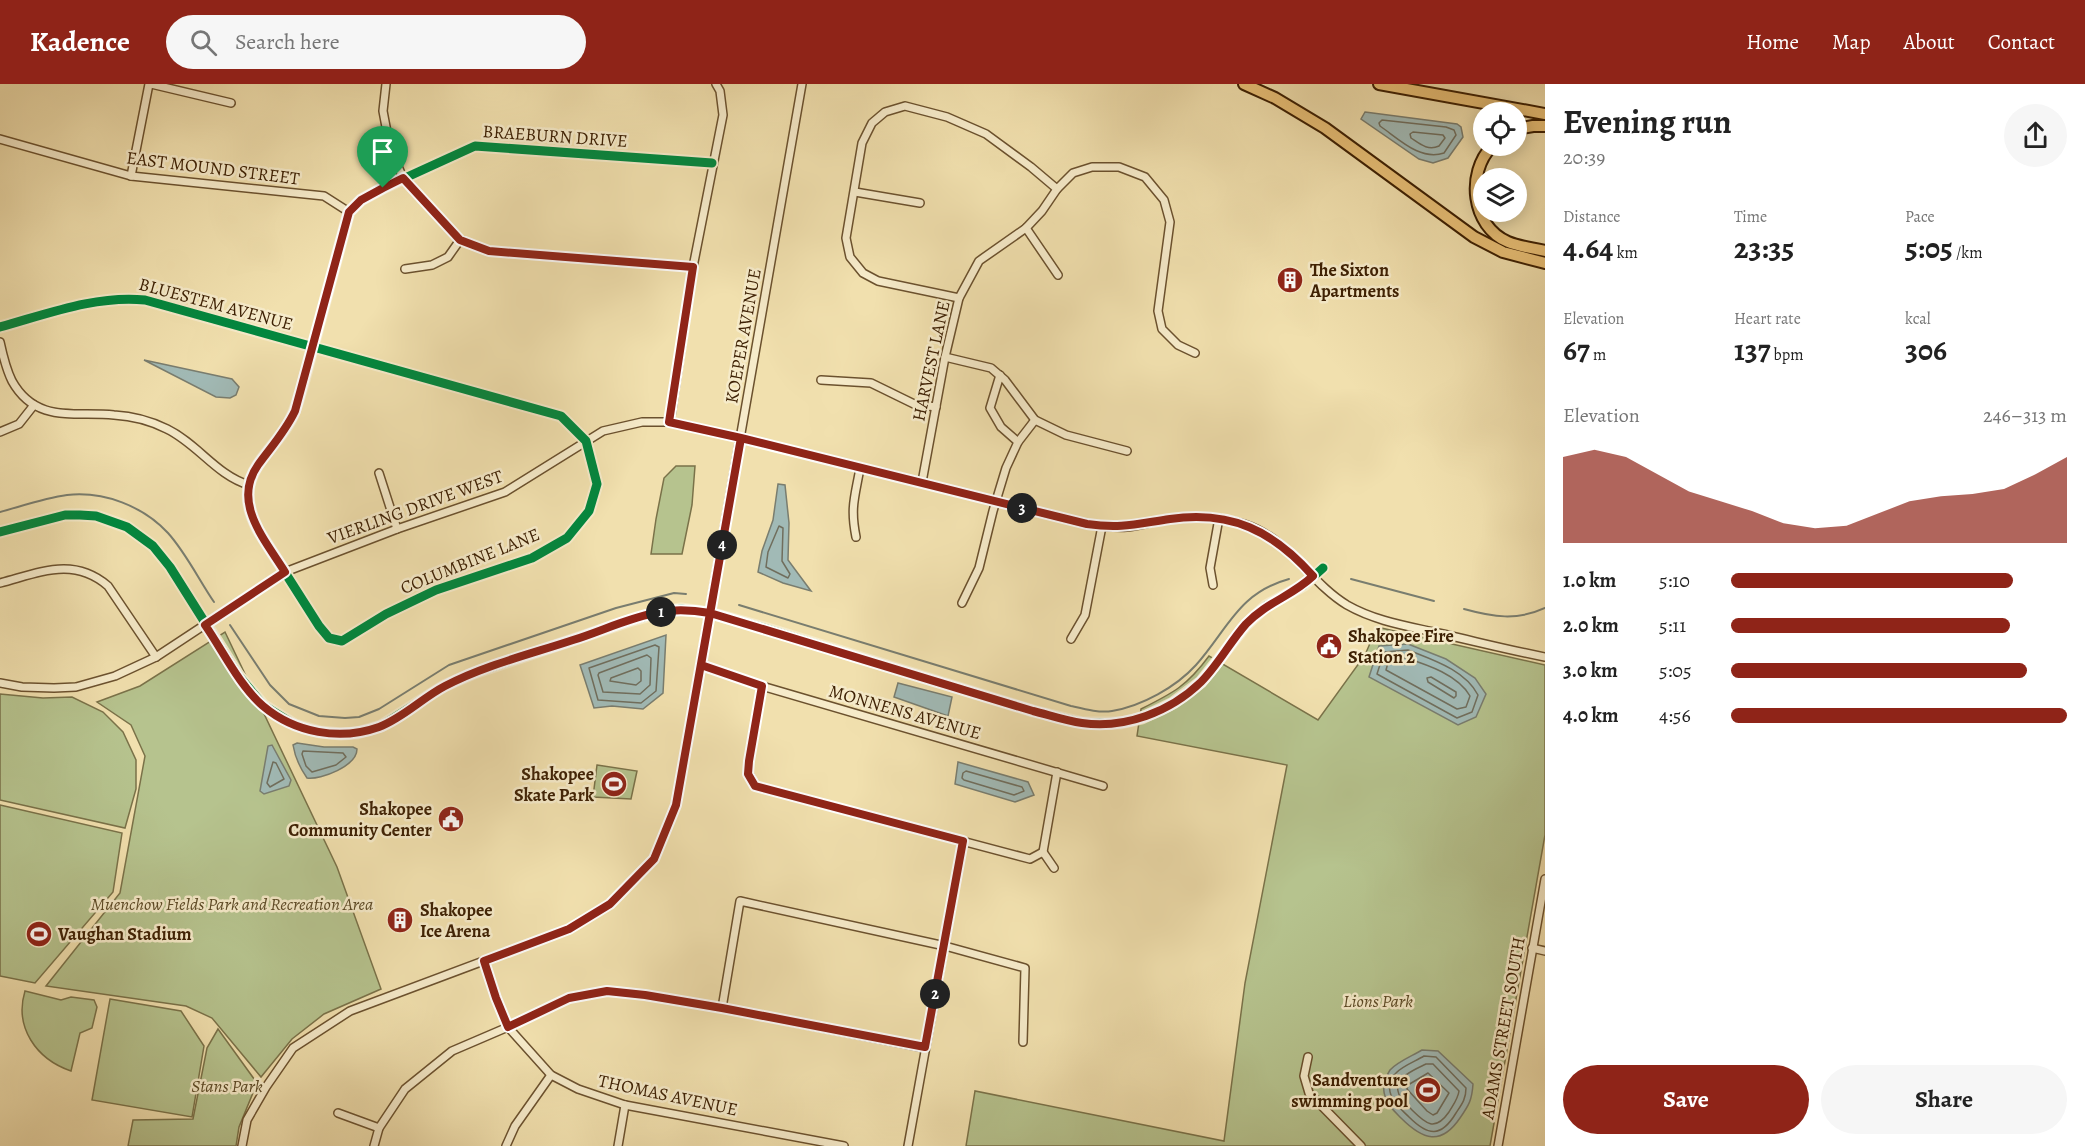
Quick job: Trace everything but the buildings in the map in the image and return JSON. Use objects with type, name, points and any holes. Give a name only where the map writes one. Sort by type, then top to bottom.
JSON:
[{"type":"highway","points":[[1244,84],[1275,98],[1324,128],[1474,237],[1503,252],[1545,262]]},
{"type":"highway","points":[[1379,84],[1545,114]]},
{"type":"highway","points":[[1527,127],[1545,126]]},
{"type":"highway","points":[[1484,156],[1476,182],[1478,206],[1484,219],[1494,232],[1507,242],[1545,251]]},
{"type":"street","points":[[131,176],[150,84],[231,103]]},
{"type":"street","points":[[387,84],[383,111],[390,147],[403,178],[460,240],[489,251],[693,267]]},
{"type":"street","points":[[669,422],[693,267],[723,115],[720,91],[716,84]]},
{"type":"street","name":"KOEPER AVENUE","points":[[242,1146],[247,1120],[293,1048],[350,1011],[569,929],[610,904],[654,859],[676,805],[802,84]]},
{"type":"street","points":[[958,298],[878,281],[863,273],[850,257],[846,238],[862,143],[872,123],[885,112],[906,106],[947,117],[986,134],[1057,189]]},
{"type":"street","name":"EAST MOUND STREET","points":[[0,139],[131,176],[324,196],[349,212]]},
{"type":"street","name":"BRAEBURN DRIVE","points":[[349,212],[361,200],[403,178],[475,146],[712,163]]},
{"type":"street","name":"HARVEST LANE","points":[[922,482],[958,298],[979,261],[1026,228],[1073,173],[1092,166],[1119,167],[1145,177],[1164,200],[1170,222],[1158,311],[1162,329],[1178,345],[1196,353]]},
{"type":"street","points":[[855,192],[920,203]]},
{"type":"street","points":[[0,342],[7,370],[14,384],[34,405],[48,412],[63,415],[112,414],[130,417],[166,429],[202,453],[226,476],[249,485],[255,469],[289,425],[295,411],[349,212]]},
{"type":"street","points":[[1026,228],[1058,275]]},
{"type":"street","points":[[405,269],[432,265],[448,257],[460,240]]},
{"type":"street","name":"BLUESTEM AVENUE","points":[[0,327],[105,300],[125,298],[165,305],[561,416],[586,441]]},
{"type":"street","points":[[945,357],[992,368],[1005,380],[1035,420],[1066,435],[1127,451]]},
{"type":"street","points":[[999,375],[990,408],[1001,428],[1018,442]]},
{"type":"street","points":[[822,380],[871,383],[914,404],[936,407]]},
{"type":"street","points":[[0,432],[19,424],[34,405]]},
{"type":"street","points":[[962,603],[979,568],[995,501],[1006,468],[1018,442],[1035,420]]},
{"type":"street","name":"VIERLING DRIVE WEST","points":[[0,683],[37,688],[76,687],[115,676],[156,657],[285,572],[397,529],[505,492],[603,432],[642,422],[669,422],[741,438],[1072,521],[1127,527],[1181,518],[1219,518],[1247,525],[1274,539],[1330,592],[1364,613],[1390,622],[1545,657]]},
{"type":"street","name":"COLUMBINE LANE","points":[[249,485],[250,514],[258,530],[329,638],[342,641],[386,614],[436,590],[532,558],[567,538],[589,511],[597,484],[586,441]]},
{"type":"street","points":[[856,537],[852,507],[860,468]]},
{"type":"street","points":[[379,474],[397,529]]},
{"type":"street","points":[[1213,585],[1210,568],[1219,518]]},
{"type":"street","points":[[1071,639],[1085,615],[1102,526]]},
{"type":"street","points":[[0,583],[66,567],[87,572],[108,586],[156,657]]},
{"type":"street","name":"MONNENS AVENUE","points":[[701,665],[762,686],[1102,786]]},
{"type":"street","points":[[762,686],[748,774],[755,786],[1030,860],[1043,852]]},
{"type":"street","points":[[1054,868],[1043,852],[1057,772]]},
{"type":"street","points":[[908,1146],[963,841]]},
{"type":"street","name":"ADAMS STREET SOUTH","points":[[1498,1146],[1545,879]]},
{"type":"street","points":[[722,1008],[740,901],[945,946],[1025,968],[1023,1042]]},
{"type":"street","points":[[1532,948],[1545,951]]},
{"type":"street","name":"THOMAS AVENUE","points":[[484,961],[508,1027],[551,1075],[578,1089],[625,1105],[844,1146]]},
{"type":"street","points":[[374,1146],[379,1128],[405,1089],[452,1051],[569,998],[607,991],[722,1008],[925,1047]]},
{"type":"street","points":[[1308,1057],[1304,1077],[1309,1093],[1361,1146]]},
{"type":"street","points":[[506,1146],[515,1126],[551,1075]]},
{"type":"street","points":[[618,1146],[625,1105]]},
{"type":"street","points":[[338,1113],[379,1128]]},
{"type":"green space","points":[[676,466],[695,466],[692,505],[682,554],[651,554],[664,478]]},
{"type":"green space","name":"Lions Park","points":[[1377,627],[1545,665],[1545,835],[1490,1146],[966,1146],[975,1091],[1224,1141],[1245,983],[1287,765],[1137,736],[1141,709],[1179,688],[1194,675],[1209,656],[1318,720],[1365,655]]},
{"type":"green space","name":"Muenchow Fields Park and Recreation Area","points":[[225,632],[337,867],[381,989],[324,1014],[292,1039],[261,1077],[212,1018],[186,1006],[46,986],[120,893],[145,756],[131,725],[97,702],[140,686]]},
{"type":"green space","points":[[0,694],[43,698],[72,697],[103,712],[123,732],[136,760],[136,789],[125,828],[0,800]]},
{"type":"green space","name":"Shakopee Skate Park","points":[[597,765],[637,771],[631,799],[593,797]]},
{"type":"green space","name":"Vaughan Stadium","points":[[0,805],[122,833],[113,892],[35,983],[0,976]]},
{"type":"green space","points":[[25,991],[61,1000],[71,997],[94,1000],[97,1007],[92,1028],[80,1033],[71,1071],[48,1058],[31,1040],[25,1029],[23,1017],[22,1004]]},
{"type":"green space","points":[[110,999],[181,1011],[204,1046],[192,1117],[92,1100]]},
{"type":"green space","name":"Stans Park","points":[[218,1029],[257,1083],[239,1127],[236,1146],[128,1146],[133,1120],[193,1119],[207,1048]]},
{"type":"water","points":[[1365,112],[1457,124],[1461,127],[1463,137],[1448,158],[1433,163],[1419,159],[1361,119]]},
{"type":"water","points":[[144,360],[232,379],[239,387],[236,395],[230,398],[216,397]]},
{"type":"water","points":[[778,484],[785,485],[789,523],[788,560],[811,591],[783,583],[758,572],[762,551],[773,520]]},
{"type":"water","points":[[666,635],[663,693],[643,709],[612,706],[594,708],[580,665]]},
{"type":"water","points":[[1408,644],[1446,659],[1475,678],[1486,694],[1476,717],[1458,725],[1369,677],[1379,646]]},
{"type":"water","points":[[898,683],[952,697],[948,716],[894,697]]},
{"type":"water","points":[[297,743],[357,749],[351,761],[337,771],[321,777],[307,778],[295,754],[293,745]]},
{"type":"water","points":[[272,745],[291,780],[289,786],[264,794],[260,791],[268,746]]},
{"type":"water","points":[[958,762],[1028,782],[1034,795],[1015,802],[955,784]]},
{"type":"water","name":"Sandventure swimming pool","points":[[1422,1050],[1438,1051],[1473,1084],[1468,1106],[1453,1127],[1439,1136],[1424,1135],[1409,1125],[1389,1105],[1384,1093],[1390,1070]]},
{"type":"waterway","points":[[0,512],[67,495],[95,495],[122,502],[147,515],[168,533],[187,558],[214,602]]},
{"type":"waterway","points":[[739,605],[1071,706],[1107,711],[1135,705],[1179,681],[1196,665],[1246,603],[1257,593],[1289,579]]},
{"type":"waterway","points":[[1351,579],[1434,601]]},
{"type":"waterway","points":[[230,625],[270,685],[289,704],[319,716],[345,718],[359,717],[379,709],[449,665],[616,608],[674,593],[686,594]]},
{"type":"waterway","points":[[1464,609],[1485,614],[1515,616],[1545,608]]},
{"type":"cycle path","points":[[0,327],[90,303],[108,300],[145,300],[561,416],[586,441],[597,484],[589,511],[567,538],[532,558],[436,590],[386,614],[342,641],[329,638],[319,626],[258,530],[250,509],[248,492],[257,466],[284,431],[297,404],[311,354],[313,346],[318,329],[349,212],[361,200],[383,188],[475,146],[712,163]]},
{"type":"cycle path","points":[[0,532],[65,515],[96,516],[127,527],[153,546],[170,567],[238,675],[263,705],[295,725],[320,732],[341,734],[357,733],[381,726],[444,686],[474,673],[629,621],[681,609],[710,613],[764,628],[1033,711],[1083,723],[1121,723],[1142,718],[1173,703],[1201,682],[1246,625],[1266,606],[1304,585],[1323,568]]},
{"type":"place","name":"The Sixton Apartments","points":[[1290,280]]},
{"type":"place","name":"Shakopee Fire Station 2","points":[[1329,646]]},
{"type":"place","name":"Shakopee Skate Park","points":[[614,784]]},
{"type":"place","name":"Shakopee Community Center","points":[[451,819]]},
{"type":"place","name":"Shakopee Ice Arena","points":[[400,920]]},
{"type":"place","name":"Vaughan Stadium","points":[[39,934]]},
{"type":"place","name":"Sandventure swimming pool","points":[[1428,1090]]},
{"type":"route","points":[[383,188],[361,200],[349,212],[295,411],[289,425],[255,469],[249,485],[250,514],[285,572],[205,625],[249,690],[263,705],[295,725],[320,732],[341,734],[357,733],[381,726],[444,686],[474,673],[628,621],[681,609],[710,613],[676,805],[654,859],[610,904],[569,929],[484,961],[508,1027],[569,998],[607,991],[722,1008],[925,1047],[963,841],[755,786],[748,774],[762,686],[701,665],[710,613],[724,531],[741,438],[1087,524],[1127,527],[1167,519],[1197,517],[1232,521],[1247,525],[1274,539],[1300,561],[1313,576],[1304,585],[1266,606],[1246,624],[1201,682],[1173,703],[1142,718],[1122,723],[1083,723],[1033,711],[710,613],[741,438],[669,422],[693,267],[489,251],[460,240],[403,178],[383,188]]}]
